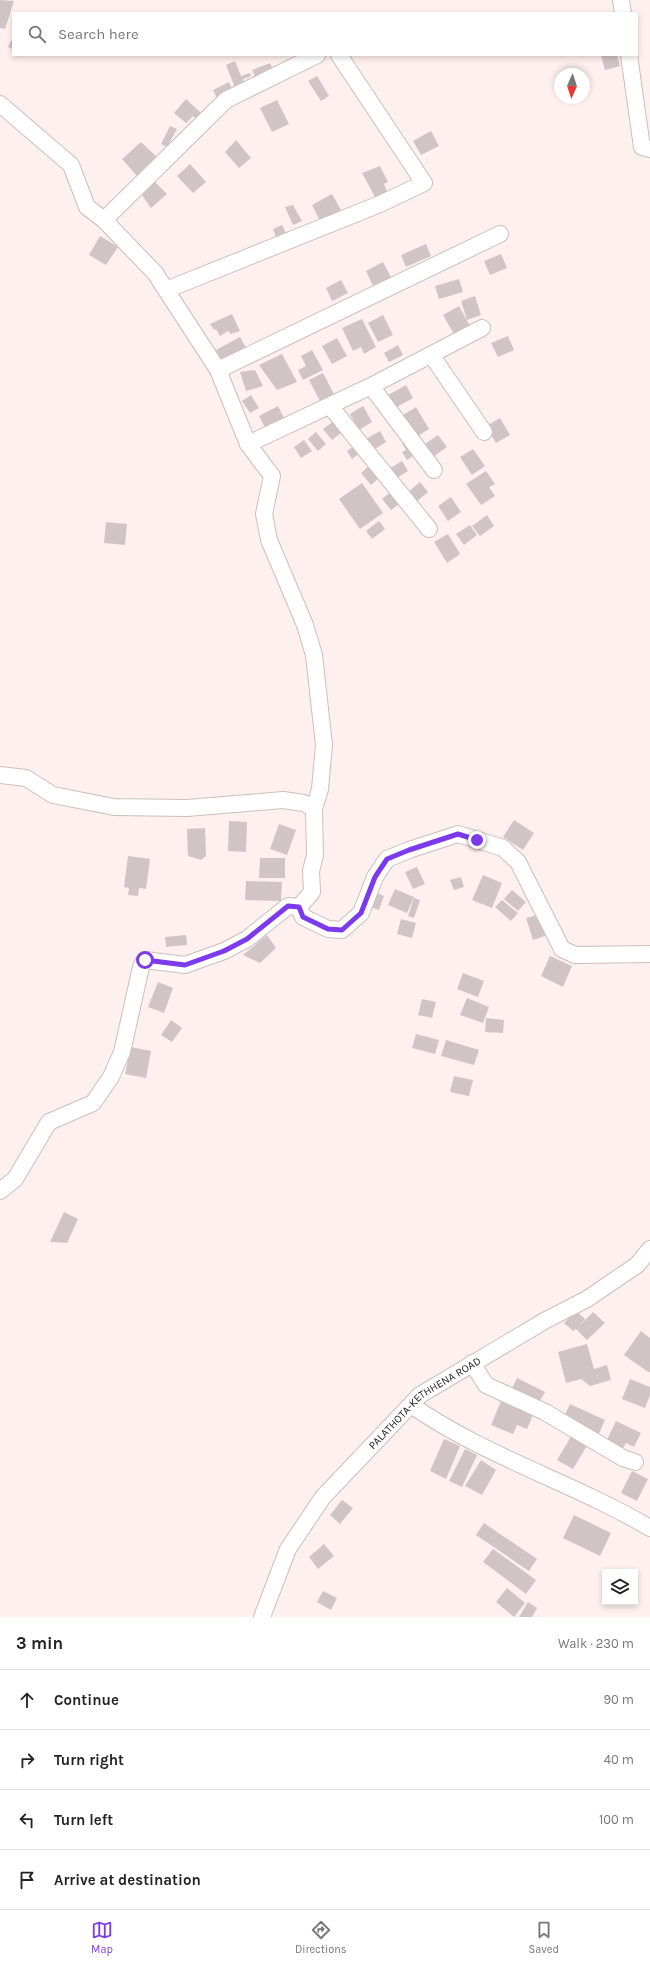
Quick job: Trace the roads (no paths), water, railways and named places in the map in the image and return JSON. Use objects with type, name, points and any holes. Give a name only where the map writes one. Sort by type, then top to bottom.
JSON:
[{"type":"street","points":[[621,0],[623,12]]},
{"type":"street","points":[[104,220],[226,100],[315,56]]},
{"type":"street","points":[[166,290],[380,204],[424,183],[340,56]]},
{"type":"street","points":[[629,56],[642,147],[650,149]]},
{"type":"street","points":[[0,104],[71,165],[87,208],[104,220],[155,273],[218,370],[248,444],[272,476],[264,514],[269,540],[306,625],[314,655],[324,744],[320,789],[314,809],[315,855],[311,871],[312,892],[299,907]]},
{"type":"street","points":[[218,370],[500,234]]},
{"type":"street","points":[[248,444],[432,356],[482,328]]},
{"type":"street","points":[[432,356],[484,432]]},
{"type":"street","points":[[371,386],[434,470]]},
{"type":"street","points":[[330,406],[429,529]]},
{"type":"street","points":[[0,775],[26,778],[53,795],[114,807],[187,808],[282,800],[304,803],[314,809]]},
{"type":"street","points":[[299,907],[303,917],[328,929],[342,930],[361,913],[375,877],[387,859],[458,834],[503,848],[518,862],[562,949],[575,955],[650,954]]},
{"type":"street","points":[[0,1191],[15,1179],[49,1122],[93,1103],[111,1077],[122,1052],[141,967],[145,960],[185,965],[224,951],[247,939],[288,906],[299,907]]},
{"type":"street","name":"PALATHOTA-KETHHENA ROAD","points":[[262,1617],[288,1549],[323,1497],[420,1395],[546,1320],[587,1299],[637,1265],[650,1249]]},
{"type":"street","points":[[472,1363],[486,1385],[545,1412],[623,1458],[635,1462]]},
{"type":"street","points":[[411,1405],[437,1423],[481,1447],[585,1494],[650,1528]]}]
